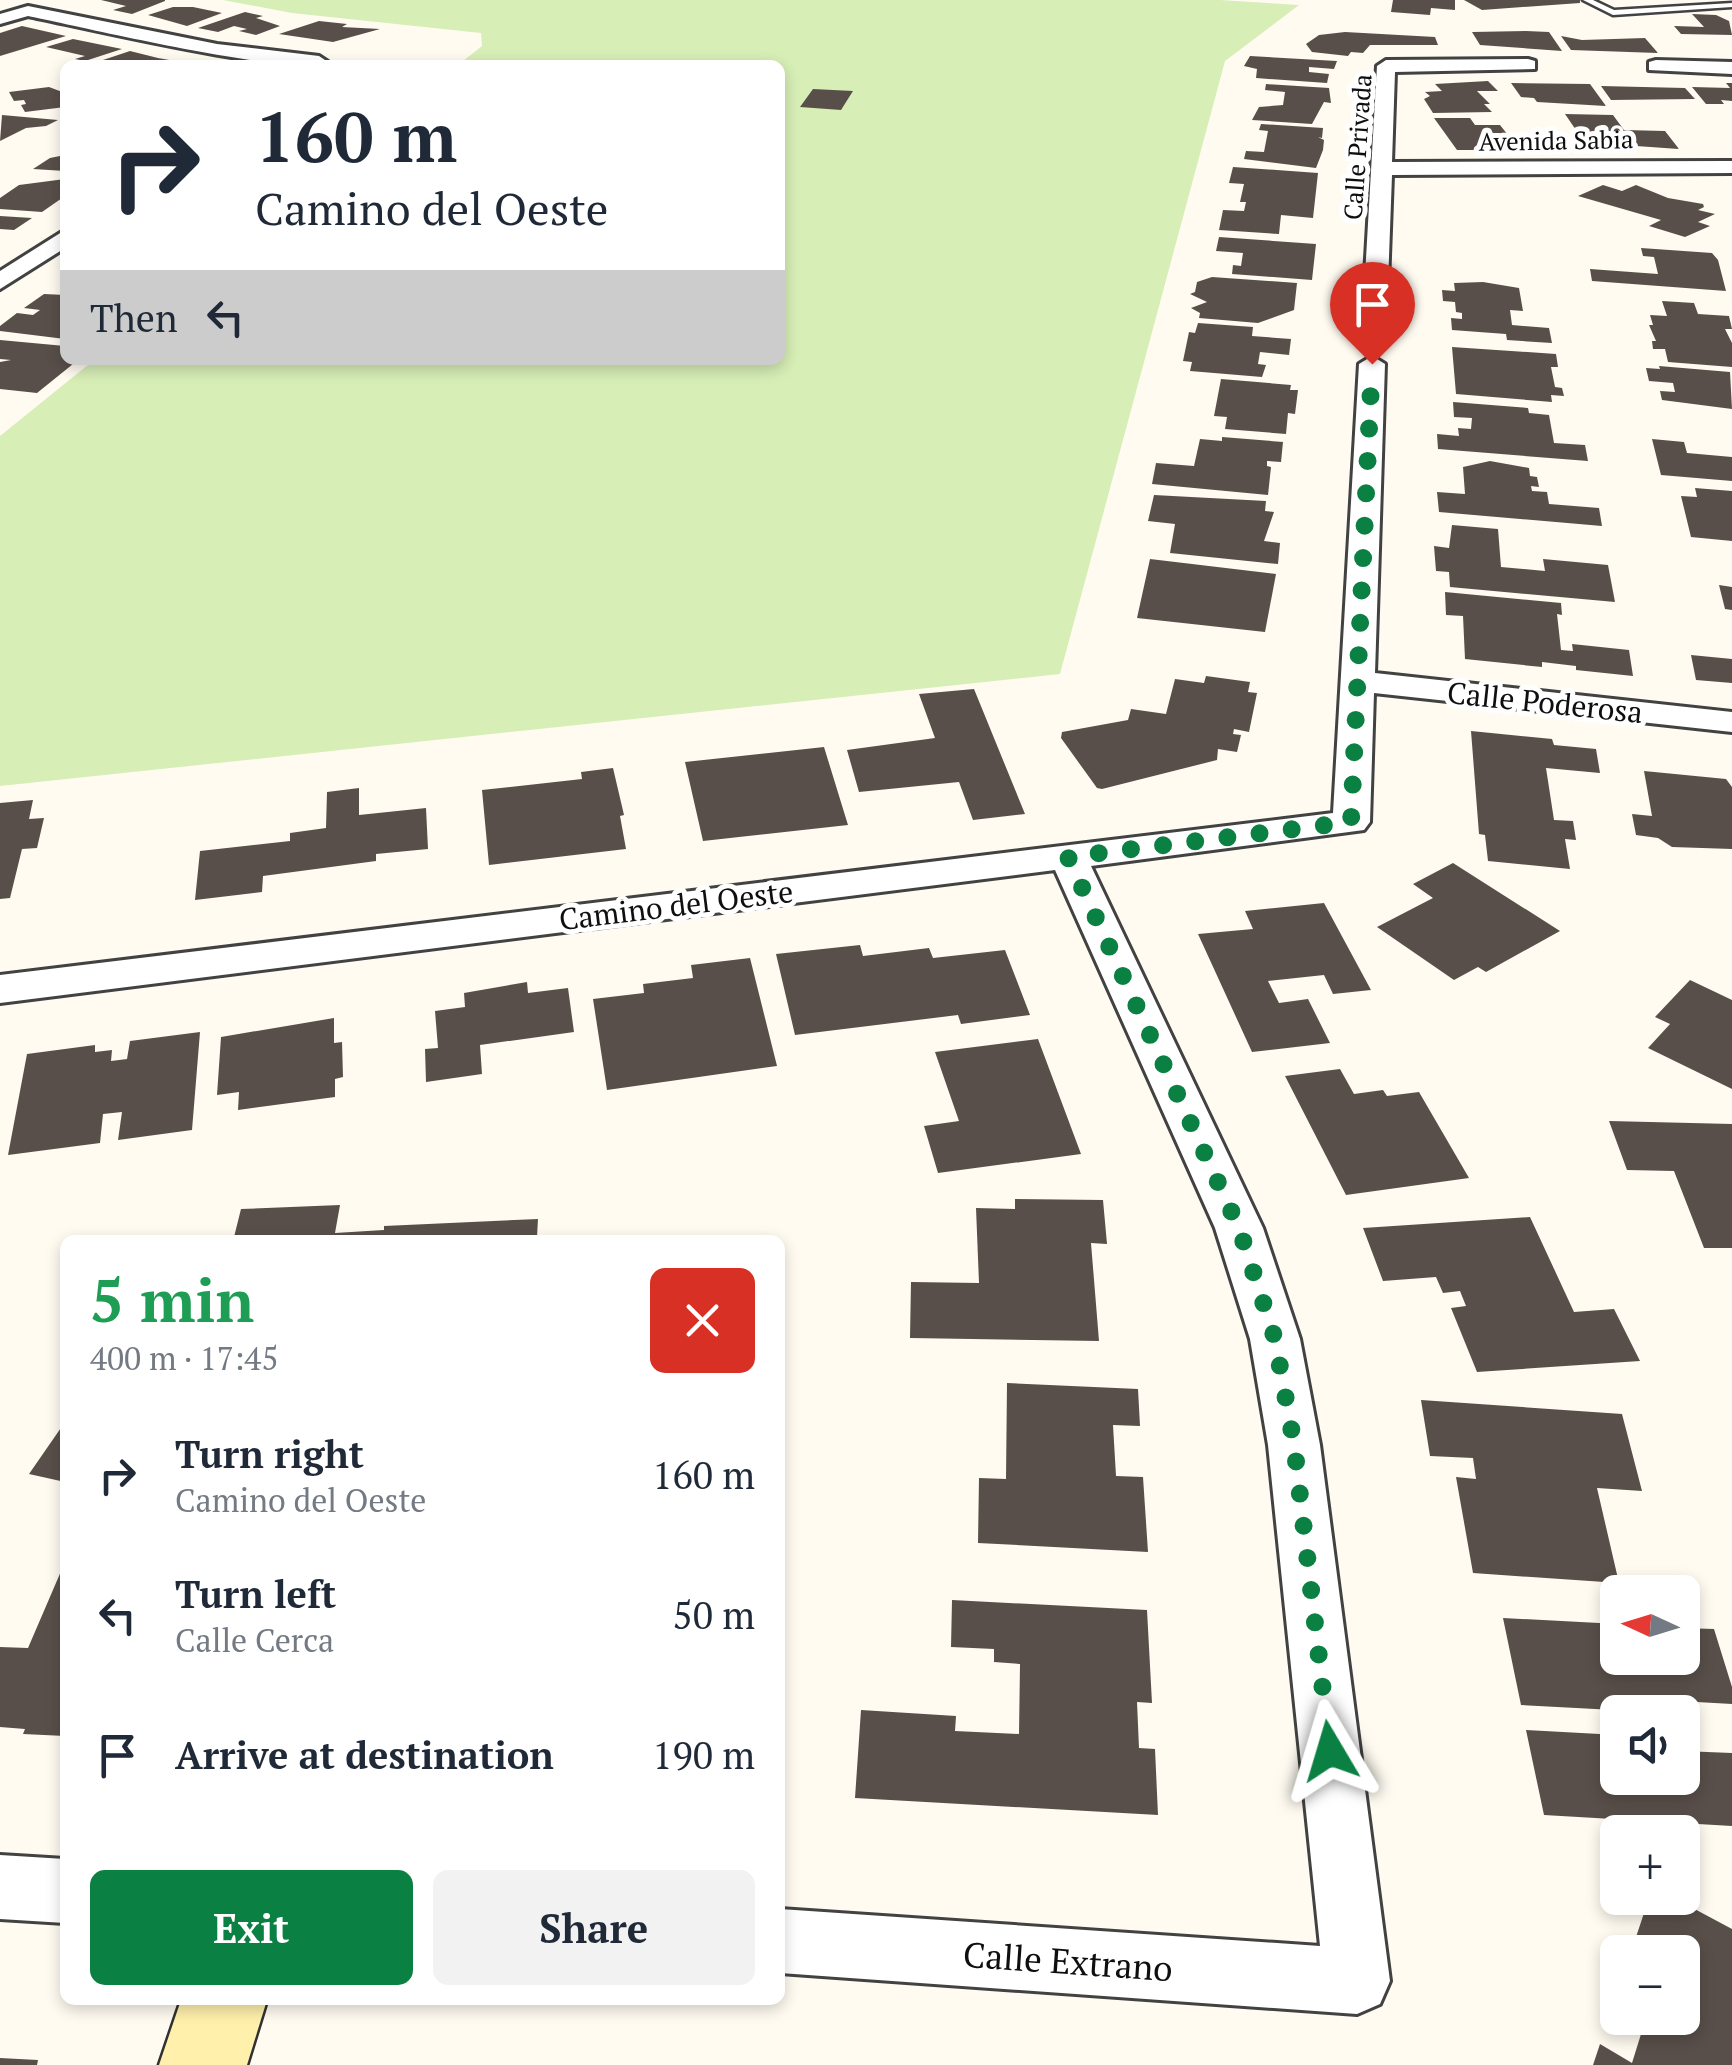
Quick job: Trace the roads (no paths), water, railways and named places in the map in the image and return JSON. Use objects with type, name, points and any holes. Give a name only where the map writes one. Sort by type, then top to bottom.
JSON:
[{"type":"street","points":[[0,19],[28,11],[217,49],[295,60]]},
{"type":"street","name":"Calle Privada","points":[[1375,311],[1386,66],[1528,65]]},
{"type":"street","points":[[1656,66],[1732,68]]},
{"type":"street","name":"Avenida Sabia","points":[[1381,169],[1732,167]]},
{"type":"street","points":[[0,282],[60,240]]},
{"type":"street","points":[[1358,681],[1372,364]]},
{"type":"street","name":"Calle Poderosa","points":[[1358,681],[1732,722]]},
{"type":"street","name":"Camino del Oeste","points":[[0,989],[1351,822],[1358,681]]},
{"type":"street","name":"Calle Extrano","points":[[785,1941],[1357,1980],[1294,1444],[1275,1339],[1239,1228],[1068,857]]},
{"type":"street","points":[[0,1887],[60,1891]]},
{"type":"street","points":[[203,2065],[222,2005]]},
{"type":"lane","points":[[1587,0],[1613,13],[1732,5]]}]
